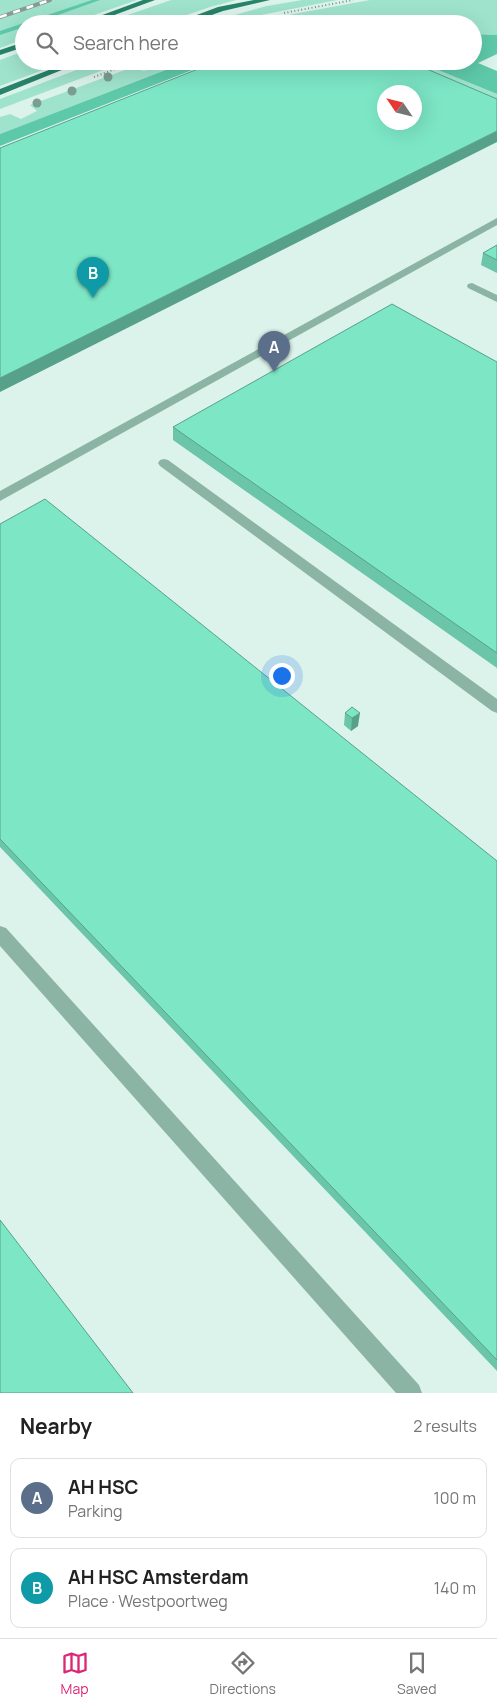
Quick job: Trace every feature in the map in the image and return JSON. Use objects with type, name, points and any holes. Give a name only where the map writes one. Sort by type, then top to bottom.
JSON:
[{"type":"main road","points":[[108,15],[151,0]]},
{"type":"main road","points":[[203,15],[221,9],[266,0]]},
{"type":"main road","points":[[0,53],[15,47]]},
{"type":"main road","points":[[0,92],[57,70]]},
{"type":"lane","points":[[0,497],[497,220]]},
{"type":"lane","points":[[472,286],[497,299]]},
{"type":"lane","points":[[164,463],[497,707]]},
{"type":"lane","points":[[0,934],[411,1393]]},
{"type":"path","points":[[278,14],[353,0]]},
{"type":"shaded area","points":[[0,0],[137,0],[94,15],[15,15],[15,42],[0,48]]},
{"type":"shaded area","points":[[171,0],[236,0],[186,15],[128,15]]},
{"type":"shaded area","points":[[302,0],[337,0],[261,15],[234,15],[267,6]]},
{"type":"shaded area","points":[[370,0],[497,0],[497,35],[482,34],[482,15],[289,15]]},
{"type":"shaded area","points":[[482,34],[497,35],[497,54],[482,61]]},
{"type":"shaded area","points":[[15,54],[15,70],[43,70],[0,86],[0,60]]},
{"type":"shaded area","points":[[482,65],[497,71],[497,94],[438,70],[482,70]]},
{"type":"shaded area","points":[[76,70],[103,70],[0,109],[0,99]]},
{"type":"shaded area","points":[[125,70],[166,70],[0,134],[0,117],[10,114],[21,119],[37,111],[30,105]]},
{"type":"shaded area","points":[[166,70],[192,70],[0,146],[0,134]]},
{"type":"shaded area","points":[[411,70],[438,70],[497,94],[497,105]]},
{"type":"building","points":[[195,70],[429,70],[497,99],[497,131],[0,378],[0,148]]},
{"type":"building","points":[[497,245],[497,260],[483,253]]},
{"type":"building","points":[[392,304],[497,362],[497,653],[173,427]]},
{"type":"building","points":[[45,499],[497,861],[497,1360],[0,839],[0,524]]},
{"type":"building","points":[[352,707],[360,713],[352,718],[345,713]]},
{"type":"building","points":[[0,1220],[133,1393],[0,1393]]},
{"type":"waterway","points":[[53,15],[97,0]]},
{"type":"waterway","points":[[0,33],[15,28]]},
{"type":"railway","points":[[0,17],[50,0]]},
{"type":"place","name":"AH HSC Amsterdam","points":[[93,298]]},
{"type":"place","name":"AH HSC","points":[[274,372]]}]
